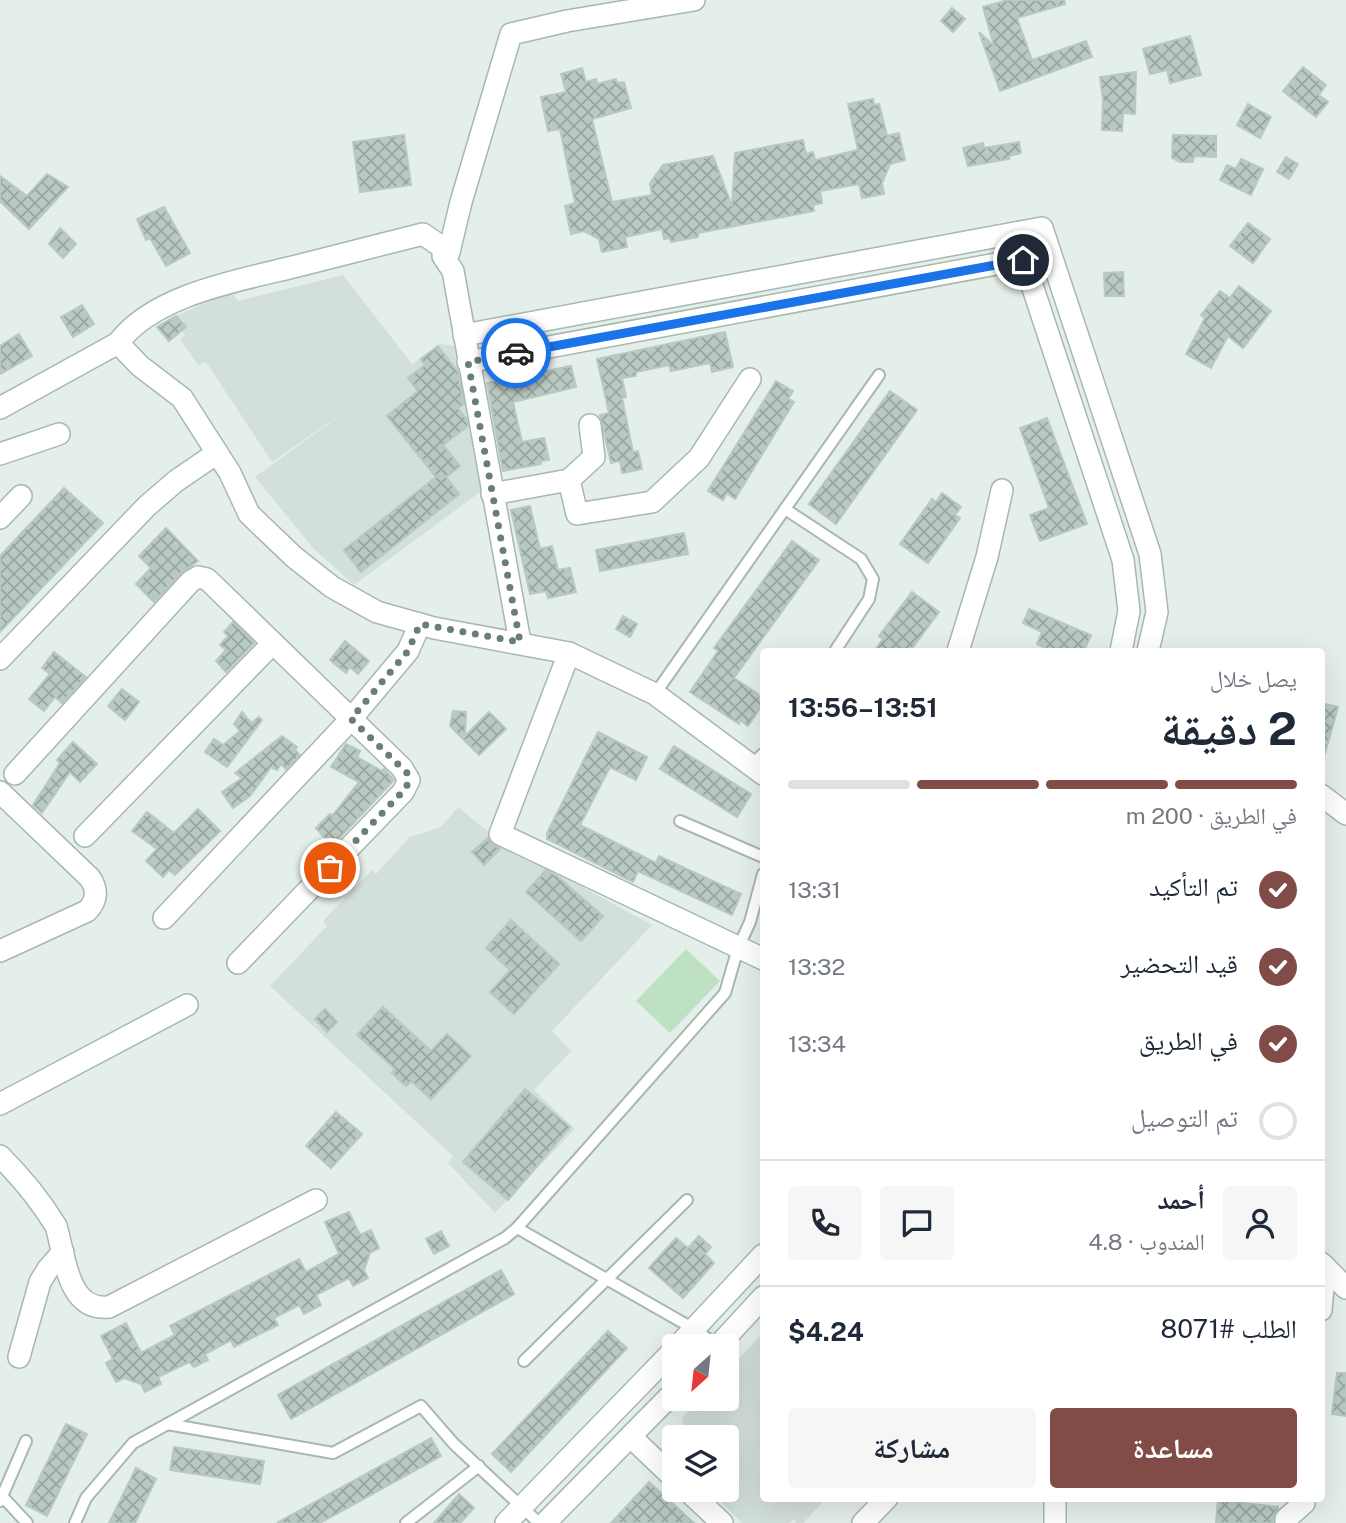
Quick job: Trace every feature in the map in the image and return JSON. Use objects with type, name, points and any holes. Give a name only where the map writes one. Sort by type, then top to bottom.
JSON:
[{"type":"street","points":[[520,642],[453,271],[443,256],[449,252],[461,202],[511,34],[566,21],[694,0]]},
{"type":"street","points":[[464,335],[1042,228],[1150,554],[1157,612],[1149,648]]},
{"type":"street","points":[[1014,233],[1123,560],[1129,611],[1122,648]]},
{"type":"street","points":[[0,408],[118,343],[129,328],[152,314],[208,288],[423,234],[449,252]]},
{"type":"street","points":[[468,362],[1050,254]]},
{"type":"street","points":[[118,343],[140,366],[182,398],[230,473],[249,514],[294,557],[332,587],[377,612],[420,624],[569,653],[655,694],[759,764]]},
{"type":"street","points":[[569,480],[577,514],[652,502],[699,458],[750,379]]},
{"type":"street","points":[[492,494],[569,480],[594,457],[590,425]]},
{"type":"street","points":[[0,454],[59,434]]},
{"type":"street","points":[[0,659],[147,506],[176,481],[217,453]]},
{"type":"street","points":[[959,648],[987,557],[1002,490]]},
{"type":"street","points":[[0,518],[21,496]]},
{"type":"street","points":[[15,774],[194,578],[207,579],[407,773],[407,787],[238,963]]},
{"type":"street","points":[[164,918],[351,719],[408,651],[420,624]]},
{"type":"street","points":[[85,836],[273,643]]},
{"type":"street","points":[[569,653],[500,834],[760,959]]},
{"type":"street","points":[[0,792],[90,878],[96,891],[96,899],[88,911],[0,951]]},
{"type":"street","points":[[1325,797],[1346,814]]},
{"type":"street","points":[[0,1104],[187,1005]]},
{"type":"street","points":[[0,1156],[27,1185],[56,1226],[78,1296],[94,1307],[109,1307],[316,1200]]},
{"type":"street","points":[[19,1357],[40,1282],[63,1252]]},
{"type":"street","points":[[689,1334],[760,1258]]},
{"type":"street","points":[[1325,1267],[1346,1288]]},
{"type":"street","points":[[729,1334],[760,1300]]},
{"type":"street","points":[[506,1523],[662,1362]]},
{"type":"street","points":[[545,1523],[662,1405]]},
{"type":"street","points":[[631,1437],[662,1467]]},
{"type":"street","points":[[700,1502],[722,1523]]},
{"type":"street","points":[[863,1523],[883,1502]]},
{"type":"street","points":[[1055,1502],[1055,1523]]},
{"type":"street","points":[[1286,1523],[1286,1518],[1304,1502]]},
{"type":"lane","points":[[655,694],[879,375]]},
{"type":"lane","points":[[785,509],[861,559],[873,579],[869,599],[837,648]]},
{"type":"lane","points":[[680,821],[760,856]]},
{"type":"lane","points":[[75,1523],[86,1498],[133,1443],[505,1238],[517,1228],[724,993],[738,948],[750,922],[760,885]]},
{"type":"lane","points":[[524,1361],[687,1200]]},
{"type":"lane","points":[[517,1228],[701,1334]]},
{"type":"lane","points":[[167,1424],[333,1453],[422,1406],[454,1444],[539,1523]]},
{"type":"lane","points":[[26,1441],[1,1497],[27,1523]]},
{"type":"lane","points":[[407,1523],[479,1466]]},
{"type":"shaded area","points":[[343,275],[412,364],[440,344],[454,346],[483,490],[354,585],[313,548],[255,477],[353,406],[272,462],[206,362],[198,365],[180,339],[185,336],[173,317],[231,292],[238,301]]},
{"type":"shaded area","points":[[458,807],[502,843],[652,925],[552,1031],[571,1051],[534,1090],[575,1129],[495,1213],[448,1163],[453,1156],[270,986],[327,926],[323,921],[372,870],[376,874],[410,837],[441,827]]},
{"type":"shaded area","points":[[760,1336],[760,1502],[823,1502],[803,1523],[796,1523],[793,1519],[789,1523],[742,1523],[721,1502],[739,1502],[739,1425],[683,1425],[682,1418],[689,1411],[739,1411],[739,1358]]},
{"type":"green space","points":[[686,949],[720,981],[670,1033],[636,1001]]},
{"type":"building","points":[[1008,0],[1064,0],[1065,4],[1017,18],[1032,60],[1086,41],[1092,57],[1000,91],[979,32],[994,46],[983,7]]},
{"type":"building","points":[[952,8],[965,19],[953,32],[941,21]]},
{"type":"building","points":[[1190,36],[1201,75],[1170,83],[1167,70],[1150,74],[1143,49]]},
{"type":"building","points":[[1303,67],[1326,85],[1319,95],[1328,102],[1316,117],[1283,91]]},
{"type":"building","points":[[582,68],[586,82],[596,79],[597,84],[616,79],[617,83],[624,82],[631,108],[592,119],[612,202],[652,195],[650,183],[663,165],[713,156],[732,206],[735,153],[803,140],[806,154],[813,152],[815,160],[858,150],[848,104],[873,99],[874,105],[879,104],[887,136],[899,133],[905,160],[890,164],[882,183],[884,194],[862,198],[859,184],[820,191],[822,203],[813,205],[814,211],[698,233],[698,237],[671,242],[670,238],[664,239],[662,229],[625,237],[627,247],[602,252],[599,239],[584,231],[571,234],[565,206],[575,203],[560,129],[548,131],[541,97],[566,92],[561,74]]},
{"type":"building","points":[[1136,72],[1135,114],[1123,113],[1122,131],[1102,130],[1103,100],[1100,77]]},
{"type":"building","points":[[1248,104],[1271,117],[1260,138],[1237,125]]},
{"type":"building","points":[[404,135],[411,185],[360,192],[353,142]]},
{"type":"building","points":[[1173,135],[1216,136],[1216,157],[1194,156],[1193,162],[1180,162],[1172,158]]},
{"type":"building","points":[[1019,142],[1021,153],[1009,156],[1009,159],[968,166],[963,148],[983,143],[984,148]]},
{"type":"building","points":[[1286,157],[1298,164],[1289,179],[1277,172]]},
{"type":"building","points":[[1241,159],[1263,169],[1251,195],[1220,180],[1227,165],[1236,169]]},
{"type":"building","points":[[47,174],[68,187],[29,229],[0,201],[0,176],[27,196]]},
{"type":"building","points":[[164,207],[190,253],[166,266],[150,238],[146,240],[137,219]]},
{"type":"building","points":[[1248,223],[1270,239],[1253,263],[1230,246]]},
{"type":"building","points":[[60,228],[76,244],[63,258],[49,244]]},
{"type":"building","points":[[1123,272],[1124,296],[1105,296],[1104,273]]},
{"type":"building","points":[[1239,286],[1271,311],[1243,348],[1228,336],[1211,368],[1186,354],[1205,318],[1201,315],[1220,291],[1230,298]]},
{"type":"building","points":[[82,305],[94,324],[73,337],[61,317]]},
{"type":"building","points":[[176,316],[186,327],[169,341],[157,327]]},
{"type":"building","points":[[725,332],[733,367],[712,372],[710,363],[671,371],[669,365],[622,378],[626,397],[622,398],[633,452],[638,451],[642,469],[622,473],[620,461],[611,463],[600,415],[609,413],[597,359]]},
{"type":"building","points":[[19,334],[32,356],[0,374],[0,346]]},
{"type":"building","points":[[438,346],[458,372],[464,404],[458,408],[468,426],[443,445],[460,466],[446,477],[459,494],[361,572],[344,550],[436,477],[387,416],[418,391],[408,378],[425,365],[421,359]]},
{"type":"building","points":[[571,366],[576,387],[513,402],[522,442],[544,438],[549,460],[503,471],[487,383]]},
{"type":"building","points":[[776,381],[793,391],[788,399],[794,402],[735,499],[727,493],[723,500],[708,491]]},
{"type":"building","points":[[890,391],[917,410],[836,524],[809,504]]},
{"type":"building","points":[[1047,418],[1087,524],[1040,541],[1030,515],[1049,508],[1020,428]]},
{"type":"building","points":[[64,488],[103,523],[0,632],[0,556]]},
{"type":"building","points":[[942,493],[961,507],[955,515],[960,518],[928,563],[900,544],[932,499],[936,502]]},
{"type":"building","points":[[530,506],[540,549],[552,546],[558,570],[570,568],[576,592],[548,598],[546,591],[530,594],[511,510]]},
{"type":"building","points":[[166,528],[198,561],[182,572],[154,602],[136,584],[151,568],[139,556]]},
{"type":"building","points":[[684,533],[688,554],[600,571],[596,550]]},
{"type":"building","points":[[792,541],[819,560],[734,678],[758,694],[760,700],[760,708],[748,726],[740,720],[739,724],[690,692],[718,651],[714,648]]},
{"type":"building","points":[[912,592],[939,612],[912,648],[876,648],[883,639],[879,636]]},
{"type":"building","points":[[1029,609],[1091,635],[1085,648],[1045,648],[1037,644],[1042,632],[1023,623]]},
{"type":"building","points":[[623,616],[637,624],[630,637],[616,629]]},
{"type":"building","points":[[233,622],[254,643],[226,672],[216,661],[226,650],[220,645],[228,636],[224,632]]},
{"type":"building","points":[[345,641],[369,661],[358,674],[350,667],[346,673],[330,660]]},
{"type":"building","points":[[54,652],[86,677],[62,703],[55,697],[44,711],[29,699],[50,674],[42,668]]},
{"type":"building","points":[[122,689],[139,702],[125,720],[108,706]]},
{"type":"building","points":[[1325,704],[1338,707],[1325,753]]},
{"type":"building","points":[[453,711],[466,712],[465,736],[489,712],[506,729],[479,755],[450,726]]},
{"type":"building","points":[[242,712],[251,723],[259,717],[262,720],[227,767],[205,752],[214,739],[223,745],[240,731],[234,724]]},
{"type":"building","points":[[598,732],[647,757],[636,780],[610,767],[580,825],[656,863],[659,856],[741,894],[732,915],[638,871],[633,882],[547,839],[547,833]]},
{"type":"building","points":[[282,736],[297,747],[295,750],[300,755],[286,769],[281,764],[277,770],[271,767],[250,796],[233,808],[222,792],[242,778],[235,773]]},
{"type":"building","points":[[73,742],[97,764],[80,782],[70,772],[42,813],[33,805],[60,763],[57,760]]},
{"type":"building","points":[[346,744],[360,751],[357,757],[382,771],[384,769],[394,780],[332,846],[316,828],[330,814],[332,816],[359,782],[331,767]]},
{"type":"building","points":[[674,746],[751,794],[737,817],[660,769]]},
{"type":"building","points":[[198,809],[220,831],[175,875],[169,870],[163,877],[146,861],[157,849],[132,831],[147,812],[174,833]]},
{"type":"building","points":[[488,838],[500,849],[484,865],[472,852]]},
{"type":"building","points":[[546,870],[557,876],[603,916],[581,941],[526,892]]},
{"type":"building","points":[[511,920],[559,964],[514,1014],[490,992],[510,970],[486,948]]},
{"type":"building","points":[[383,1007],[431,1051],[447,1034],[471,1056],[431,1099],[411,1081],[406,1086],[392,1073],[395,1069],[357,1035]]},
{"type":"building","points":[[325,1009],[337,1022],[327,1032],[315,1019]]},
{"type":"building","points":[[525,1089],[570,1127],[508,1200],[463,1162]]},
{"type":"building","points":[[336,1112],[362,1134],[331,1168],[306,1146]]},
{"type":"building","points":[[349,1212],[360,1235],[371,1230],[379,1248],[370,1253],[364,1270],[368,1278],[353,1286],[349,1278],[316,1295],[321,1305],[304,1314],[299,1305],[274,1318],[278,1325],[234,1347],[231,1340],[205,1354],[208,1360],[194,1367],[189,1362],[158,1377],[161,1384],[145,1392],[141,1384],[124,1378],[116,1382],[106,1363],[113,1359],[101,1336],[126,1323],[141,1353],[175,1335],[170,1326],[299,1259],[306,1272],[339,1254],[325,1222]]},
{"type":"building","points":[[441,1231],[449,1246],[434,1254],[426,1239]]},
{"type":"building","points":[[699,1236],[711,1247],[705,1254],[714,1263],[683,1298],[649,1268],[676,1238],[688,1248]]},
{"type":"building","points":[[501,1270],[514,1294],[291,1419],[278,1395]]},
{"type":"building","points":[[608,1331],[627,1348],[511,1472],[492,1454]]},
{"type":"building","points":[[1337,1373],[1346,1373],[1346,1416],[1332,1414]]},
{"type":"building","points":[[66,1424],[87,1434],[47,1516],[26,1505]]},
{"type":"building","points":[[431,1438],[441,1456],[320,1523],[277,1523]]},
{"type":"building","points":[[174,1447],[264,1461],[260,1484],[170,1470]]},
{"type":"building","points":[[136,1468],[156,1479],[135,1523],[109,1523]]},
{"type":"building","points":[[649,1482],[662,1494],[662,1502],[671,1502],[694,1523],[611,1523]]},
{"type":"building","points":[[459,1494],[474,1508],[460,1523],[434,1523]]},
{"type":"building","points":[[1218,1502],[1278,1507],[1273,1523],[1216,1523]]},
{"type":"way so far","points":[[330,868],[407,787],[407,773],[351,719],[408,651],[420,624],[520,642],[468,362],[516,353]]},
{"type":"route","points":[[516,353],[1023,260]]}]
